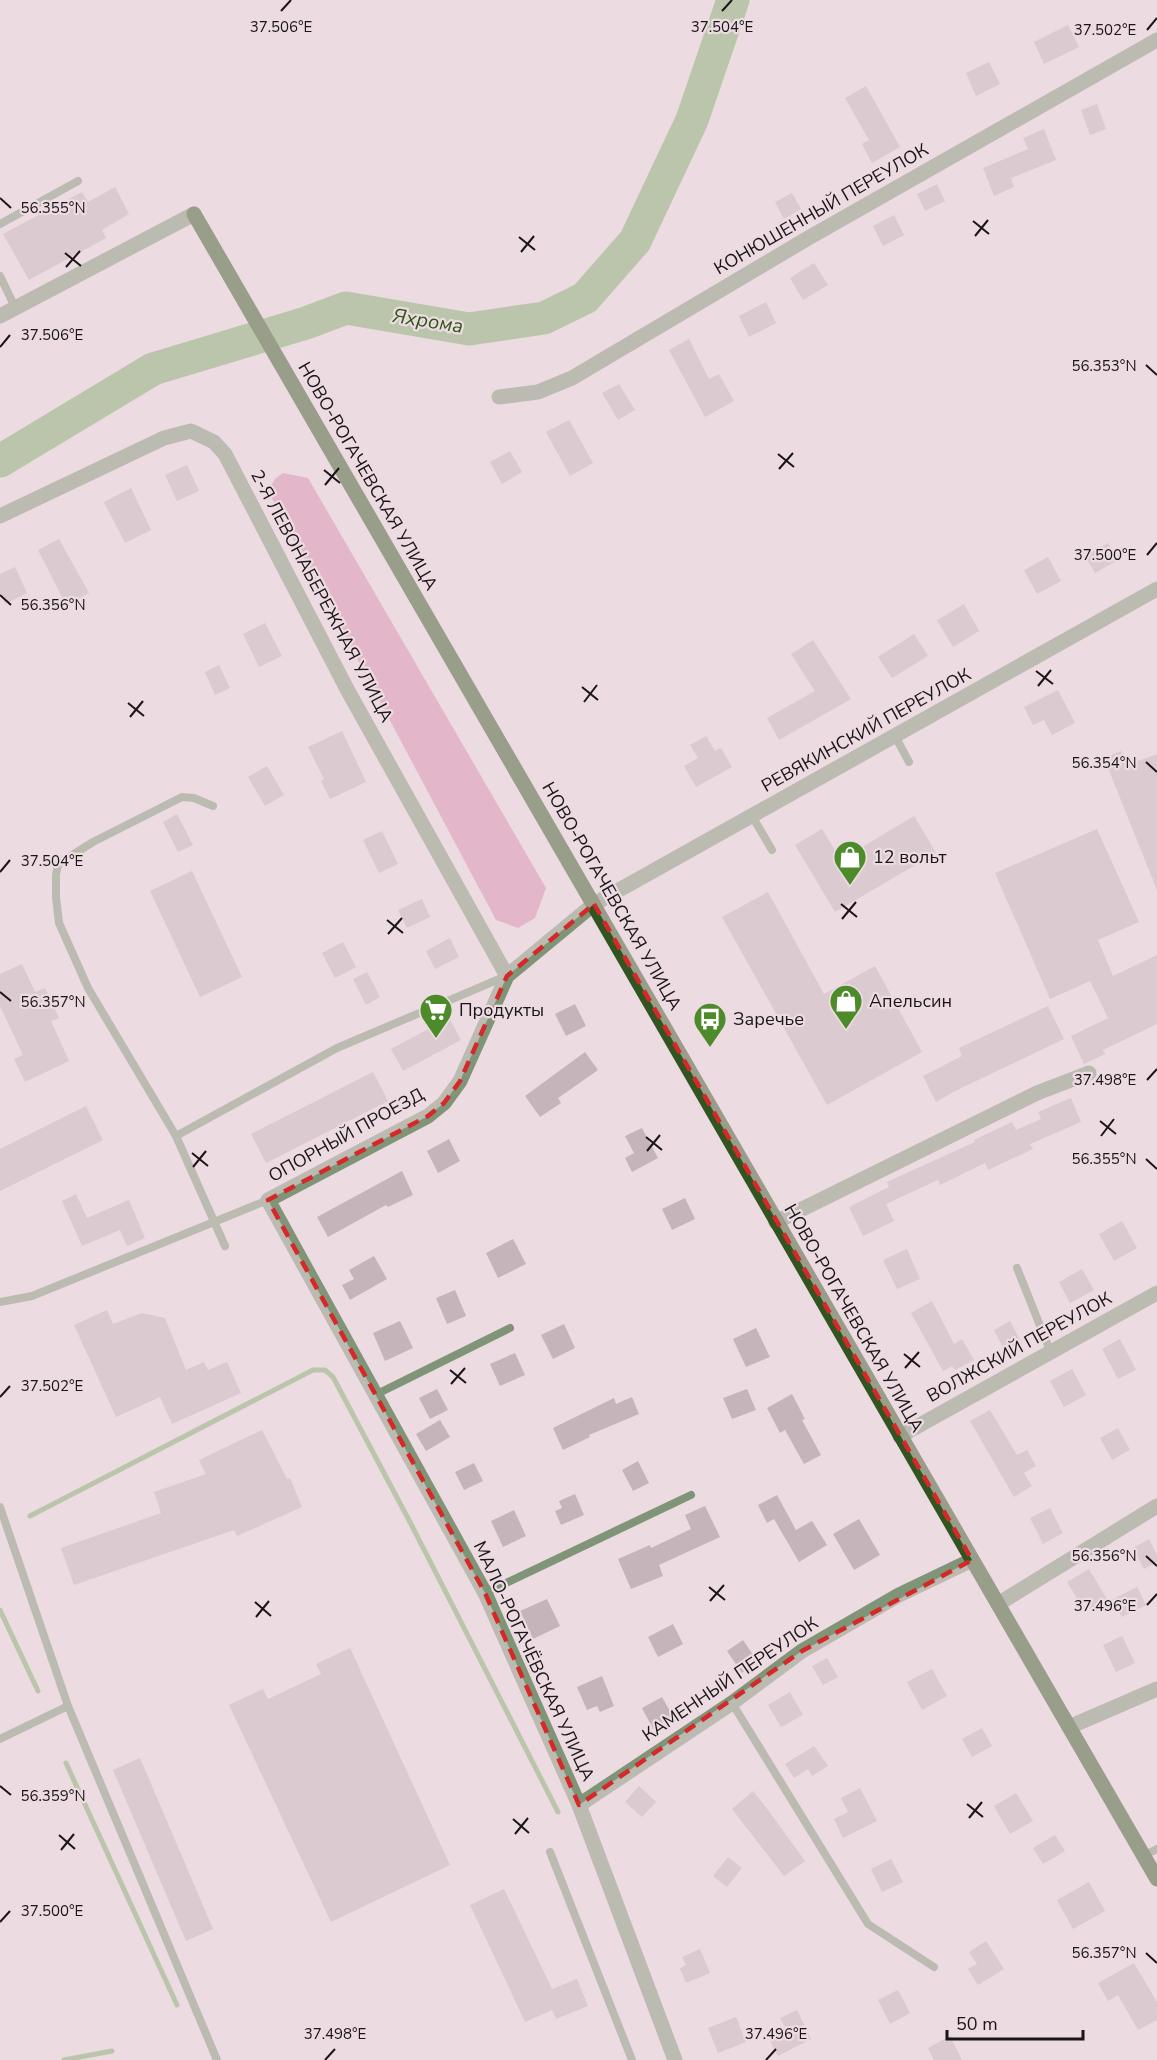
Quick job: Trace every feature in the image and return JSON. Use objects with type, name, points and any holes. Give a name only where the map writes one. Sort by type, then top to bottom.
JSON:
[{"type":"main road","name":"НОВО-РОГАЧЕВСКАЯ УЛИЦА","points":[[194,214],[1069,1727],[1150,1852],[1157,1879]]},
{"type":"street","name":"КОНЮШЕННЫЙ ПЕРЕУЛОК","points":[[499,397],[538,392],[572,378],[810,237],[1157,40]]},
{"type":"street","points":[[0,316],[194,214]]},
{"type":"street","name":"2-Я ЛЕВОНАБЕРЕЖНАЯ УЛИЦА","points":[[0,516],[164,438],[191,431],[214,442],[225,454],[348,691],[507,976]]},
{"type":"street","name":"РЕВЯКИНСКИЙ ПЕРЕУЛОК","points":[[507,976],[594,904],[1157,589]]},
{"type":"street","name":"ОПОРНЫЙ ПРОЕЗД","points":[[268,1200],[428,1116],[444,1103],[460,1082],[507,976]]},
{"type":"street","points":[[776,1221],[1037,1094],[1089,1072]]},
{"type":"street","name":"МАЛО-РОГАЧЁВСКАЯ УЛИЦА","points":[[268,1200],[485,1593],[579,1805],[675,2060]]},
{"type":"street","name":"ВОЛЖСКИЙ ПЕРЕУЛОК","points":[[900,1436],[1157,1293]]},
{"type":"street","points":[[998,1604],[1157,1506]]},
{"type":"street","name":"КАМЕННЫЙ ПЕРЕУЛОК","points":[[579,1805],[732,1703],[802,1651],[899,1595],[972,1560]]},
{"type":"street","points":[[1069,1727],[1157,1689]]},
{"type":"lane","points":[[0,224],[78,181]]},
{"type":"lane","points":[[0,276],[15,307]]},
{"type":"lane","points":[[895,736],[909,762]]},
{"type":"lane","points":[[213,806],[194,798],[182,797],[65,858],[58,864],[56,897],[59,923],[88,988],[176,1136],[225,1246]]},
{"type":"lane","points":[[752,816],[772,850]]},
{"type":"lane","points":[[176,1136],[337,1048],[507,976]]},
{"type":"lane","points":[[0,1302],[32,1296],[268,1200]]},
{"type":"lane","points":[[1017,1268],[1051,1353]]},
{"type":"lane","points":[[376,1394],[510,1328]]},
{"type":"lane","points":[[485,1593],[691,1495]]},
{"type":"lane","points":[[0,1507],[68,1706],[217,2060]]},
{"type":"lane","points":[[732,1703],[868,1924],[934,1967]]},
{"type":"lane","points":[[0,1739],[68,1706]]},
{"type":"lane","points":[[550,1852],[632,2060]]},
{"type":"highlighted area","points":[[594,904],[972,1560],[802,1651],[579,1805],[485,1593],[268,1200],[428,1116],[444,1103],[460,1081],[507,976]]},
{"type":"shaded area","points":[[283,473],[308,478],[546,888],[535,918],[518,928],[496,920],[268,491],[275,479]]},
{"type":"building","points":[[1068,25],[1079,47],[1044,64],[1034,42]]},
{"type":"building","points":[[989,62],[1000,84],[976,96],[966,73]]},
{"type":"building","points":[[866,86],[900,147],[872,163],[862,144],[869,140],[845,98]]},
{"type":"building","points":[[1097,104],[1106,129],[1090,135],[1081,110]]},
{"type":"building","points":[[1044,129],[1056,160],[1011,178],[1014,187],[994,196],[983,168],[1028,149],[1023,138]]},
{"type":"building","points":[[937,184],[945,201],[925,211],[917,194]]},
{"type":"building","points":[[115,187],[129,214],[102,230],[106,238],[29,280],[3,234],[82,192],[88,202]]},
{"type":"building","points":[[792,193],[801,209],[784,219],[775,202]]},
{"type":"building","points":[[894,215],[904,235],[883,246],[873,226]]},
{"type":"building","points":[[814,263],[828,285],[803,300],[790,278]]},
{"type":"building","points":[[766,302],[776,323],[749,337],[739,316]]},
{"type":"building","points":[[689,339],[709,379],[719,374],[734,401],[705,417],[669,350]]},
{"type":"building","points":[[619,384],[635,410],[618,420],[602,393]]},
{"type":"building","points":[[569,420],[593,463],[570,476],[546,432]]},
{"type":"building","points":[[510,451],[522,472],[502,484],[490,462]]},
{"type":"building","points":[[187,465],[199,491],[177,501],[165,475]]},
{"type":"building","points":[[131,488],[151,530],[125,543],[104,502]]},
{"type":"building","points":[[59,539],[89,593],[66,605],[38,550]]},
{"type":"building","points":[[1108,543],[1118,560],[1095,573],[1085,556]]},
{"type":"building","points":[[1048,557],[1061,581],[1037,594],[1024,570]]},
{"type":"building","points":[[15,567],[27,593],[5,604],[0,593],[0,574]]},
{"type":"building","points":[[964,604],[979,631],[953,647],[937,620]]},
{"type":"building","points":[[265,623],[282,656],[259,667],[243,634]]},
{"type":"building","points":[[914,634],[928,656],[892,678],[878,657]]},
{"type":"building","points":[[813,640],[851,699],[779,740],[767,718],[815,691],[791,654]]},
{"type":"building","points":[[219,665],[230,688],[215,695],[205,672]]},
{"type":"building","points":[[1058,690],[1075,723],[1052,735],[1044,720],[1033,725],[1024,707]]},
{"type":"building","points":[[342,731],[366,782],[330,799],[321,781],[324,779],[308,747]]},
{"type":"building","points":[[706,736],[715,751],[721,748],[732,767],[696,787],[684,766],[698,758],[690,745]]},
{"type":"building","points":[[1121,751],[1127,765],[1157,754],[1157,890],[1104,758]]},
{"type":"building","points":[[267,766],[284,795],[265,806],[248,777]]},
{"type":"building","points":[[177,814],[193,845],[178,852],[163,822]]},
{"type":"building","name":"12 вольт","points":[[914,816],[936,853],[835,912],[795,845],[822,829],[841,860]]},
{"type":"building","points":[[1097,829],[1139,922],[1098,940],[1113,976],[1157,955],[1157,1024],[1103,1050],[1105,1054],[1084,1064],[1071,1036],[1108,1018],[1090,981],[1050,999],[995,873]]},
{"type":"building","points":[[382,831],[398,864],[379,873],[363,840]]},
{"type":"building","points":[[192,871],[242,977],[200,997],[150,891]]},
{"type":"building","points":[[768,892],[824,994],[875,966],[922,1052],[827,1105],[722,917]]},
{"type":"building","points":[[422,899],[430,917],[407,928],[398,910]]},
{"type":"building","points":[[450,938],[459,957],[435,969],[426,951]]},
{"type":"building","points":[[343,942],[356,967],[335,978],[322,953]]},
{"type":"building","points":[[22,964],[35,992],[45,988],[59,1018],[51,1021],[69,1061],[25,1082],[14,1059],[23,1055],[0,1006],[0,974]]},
{"type":"building","points":[[367,972],[380,997],[366,1005],[353,979]]},
{"type":"building","points":[[575,1004],[586,1026],[566,1036],[555,1014]]},
{"type":"building","points":[[1048,1006],[1064,1039],[936,1102],[923,1076],[962,1056],[959,1048]]},
{"type":"building","points":[[449,1018],[461,1040],[403,1071],[391,1049]]},
{"type":"building","points":[[585,1052],[598,1070],[558,1098],[561,1103],[540,1117],[525,1096]]},
{"type":"building","points":[[373,1072],[388,1101],[266,1163],[251,1134]]},
{"type":"building","points":[[1071,1098],[1081,1122],[1030,1144],[1033,1149],[988,1170],[985,1163],[940,1185],[938,1180],[886,1204],[894,1221],[863,1236],[849,1207],[889,1187],[887,1182],[975,1142],[974,1140],[1012,1122],[1016,1130],[1041,1119],[1038,1112]]},
{"type":"building","points":[[86,1106],[103,1140],[0,1191],[0,1149]]},
{"type":"building","points":[[642,1128],[658,1158],[632,1172],[625,1158],[634,1153],[625,1136]]},
{"type":"building","points":[[449,1139],[460,1161],[438,1173],[427,1151]]},
{"type":"building","points":[[402,1171],[413,1195],[388,1207],[386,1205],[328,1237],[317,1217]]},
{"type":"building","points":[[76,1194],[87,1218],[129,1200],[145,1238],[127,1246],[120,1230],[82,1246],[62,1201]]},
{"type":"building","points":[[685,1198],[695,1219],[672,1230],[662,1209]]},
{"type":"building","points":[[1122,1221],[1137,1248],[1114,1261],[1099,1234]]},
{"type":"building","points":[[513,1239],[526,1264],[498,1278],[486,1253]]},
{"type":"building","points":[[907,1249],[920,1279],[897,1289],[883,1260]]},
{"type":"building","points":[[374,1256],[387,1279],[350,1300],[342,1285],[354,1279],[349,1270]]},
{"type":"building","points":[[1082,1269],[1094,1290],[1070,1303],[1059,1282]]},
{"type":"building","points":[[455,1290],[466,1316],[447,1324],[436,1298]]},
{"type":"building","points":[[932,1301],[954,1344],[962,1339],[974,1360],[955,1370],[952,1366],[943,1371],[911,1313]]},
{"type":"building","points":[[107,1310],[113,1324],[142,1313],[165,1318],[186,1370],[204,1362],[208,1370],[227,1362],[241,1393],[172,1424],[160,1397],[116,1417],[74,1325]]},
{"type":"building","points":[[400,1321],[413,1348],[385,1361],[373,1333]]},
{"type":"building","points":[[1010,1321],[1022,1344],[1006,1353],[994,1330]]},
{"type":"building","points":[[564,1324],[575,1348],[553,1359],[541,1335]]},
{"type":"building","points":[[756,1328],[770,1357],[746,1367],[733,1339]]},
{"type":"building","points":[[1120,1339],[1136,1370],[1118,1379],[1102,1349]]},
{"type":"building","points":[[515,1353],[525,1375],[500,1386],[490,1364]]},
{"type":"building","points":[[1072,1369],[1086,1395],[1064,1407],[1050,1381]]},
{"type":"building","points":[[437,1389],[448,1410],[430,1419],[419,1398]]},
{"type":"building","points":[[747,1389],[756,1410],[732,1419],[723,1398]]},
{"type":"building","points":[[792,1394],[805,1419],[802,1420],[821,1455],[804,1464],[785,1430],[780,1433],[767,1408]]},
{"type":"building","points":[[632,1397],[639,1414],[589,1435],[590,1437],[563,1450],[553,1428],[614,1398],[616,1404]]},
{"type":"building","points":[[990,1410],[1017,1455],[1027,1450],[1036,1466],[1024,1473],[1032,1486],[1014,1497],[970,1421]]},
{"type":"building","points":[[440,1420],[450,1437],[426,1451],[416,1434]]},
{"type":"building","points":[[1118,1428],[1130,1450],[1112,1460],[1100,1438]]},
{"type":"building","points":[[262,1430],[287,1479],[290,1478],[302,1507],[237,1536],[234,1530],[74,1585],[61,1548],[161,1513],[154,1492],[206,1474],[199,1460]]},
{"type":"building","points":[[638,1461],[649,1483],[633,1491],[622,1470]]},
{"type":"building","points":[[474,1463],[483,1481],[464,1490],[455,1472]]},
{"type":"building","points":[[575,1494],[584,1515],[561,1525],[555,1511],[562,1508],[559,1501]]},
{"type":"building","points":[[777,1495],[796,1530],[812,1521],[827,1545],[799,1562],[774,1519],[767,1523],[758,1505]]},
{"type":"building","points":[[705,1506],[720,1537],[659,1565],[663,1576],[631,1589],[618,1559],[650,1545],[651,1548],[691,1529],[685,1515]]},
{"type":"building","points":[[1050,1508],[1063,1533],[1043,1544],[1030,1518]]},
{"type":"building","points":[[514,1510],[526,1536],[503,1547],[491,1521]]},
{"type":"building","points":[[859,1519],[880,1555],[854,1570],[833,1534]]},
{"type":"building","points":[[1149,1539],[1157,1555],[1157,1562],[1144,1569],[1133,1548]]},
{"type":"building","points":[[1089,1569],[1108,1601],[1092,1610],[1085,1600],[1080,1603],[1067,1582]]},
{"type":"building","points":[[1137,1587],[1146,1605],[1122,1617],[1113,1599]]},
{"type":"building","points":[[547,1599],[560,1626],[533,1639],[520,1611]]},
{"type":"building","points":[[673,1624],[683,1644],[658,1657],[648,1637]]},
{"type":"building","points":[[1122,1636],[1135,1663],[1116,1672],[1103,1645]]},
{"type":"building","points":[[743,1640],[758,1662],[742,1673],[727,1651]]},
{"type":"building","points":[[350,1648],[450,1865],[331,1922],[229,1705],[263,1689],[268,1699],[321,1674],[316,1664]]},
{"type":"building","points":[[827,1658],[838,1677],[823,1685],[812,1666]]},
{"type":"building","points":[[932,1669],[947,1696],[922,1710],[907,1682]]},
{"type":"building","points":[[602,1676],[614,1706],[600,1712],[597,1706],[587,1710],[577,1687]]},
{"type":"building","points":[[790,1692],[803,1715],[781,1727],[768,1705]]},
{"type":"building","points":[[662,1697],[674,1718],[653,1729],[642,1708]]},
{"type":"building","points":[[982,1728],[992,1746],[972,1757],[962,1739]]},
{"type":"building","points":[[814,1746],[828,1766],[812,1776],[808,1769],[794,1778],[785,1764]]},
{"type":"building","points":[[140,1758],[213,1929],[186,1941],[113,1770]]},
{"type":"building","points":[[639,1786],[656,1802],[642,1817],[625,1802]]},
{"type":"building","points":[[860,1788],[877,1821],[843,1838],[834,1819],[848,1812],[841,1798]]},
{"type":"building","points":[[753,1791],[805,1861],[784,1876],[732,1809]]},
{"type":"building","points":[[1016,1793],[1033,1821],[1010,1834],[994,1806]]},
{"type":"building","points":[[1055,1835],[1065,1851],[1043,1864],[1033,1848]]},
{"type":"building","points":[[728,1857],[742,1868],[727,1887],[713,1876]]},
{"type":"building","points":[[891,1859],[903,1882],[882,1892],[871,1869]]},
{"type":"building","points":[[1089,1882],[1105,1911],[1073,1929],[1057,1900]]},
{"type":"building","points":[[504,1889],[552,1989],[577,1979],[588,2006],[556,2019],[552,2010],[525,2022],[470,1905]]},
{"type":"building","points":[[986,1941],[1004,1969],[978,1985],[968,1969],[977,1964],[969,1952]]},
{"type":"building","points":[[700,1949],[710,1973],[686,1983],[680,1968],[686,1965],[682,1957]]},
{"type":"building","points":[[1134,1963],[1157,2002],[1157,2020],[1138,2030],[1118,1995],[1108,2001],[1098,1983]]},
{"type":"building","points":[[898,1990],[910,2013],[890,2024],[878,2000]]},
{"type":"building","points":[[797,2010],[811,2039],[778,2056],[769,2039],[787,2031],[780,2018]]},
{"type":"building","points":[[736,2017],[746,2042],[718,2053],[708,2028]]},
{"type":"building","points":[[950,2036],[962,2060],[934,2060],[928,2048]]},
{"type":"waterway","name":"Яхрома","points":[[0,461],[153,369],[306,323],[346,308],[469,329],[544,318],[585,298],[635,241],[692,120],[733,0]]},
{"type":"waterway","points":[[30,1516],[313,1370],[325,1370],[333,1377],[411,1524],[558,1812]]},
{"type":"waterway","points":[[0,1610],[38,1691]]},
{"type":"waterway","points":[[66,1763],[177,2005]]},
{"type":"waterway","points":[[64,2060],[112,2051]]},
{"type":"place","name":"12 вольт","points":[[850,886]]},
{"type":"place","name":"Апельсин","points":[[846,1030]]},
{"type":"place","name":"Продукты","points":[[436,1039]]},
{"type":"place","name":"Заречье","points":[[710,1048]]}]
